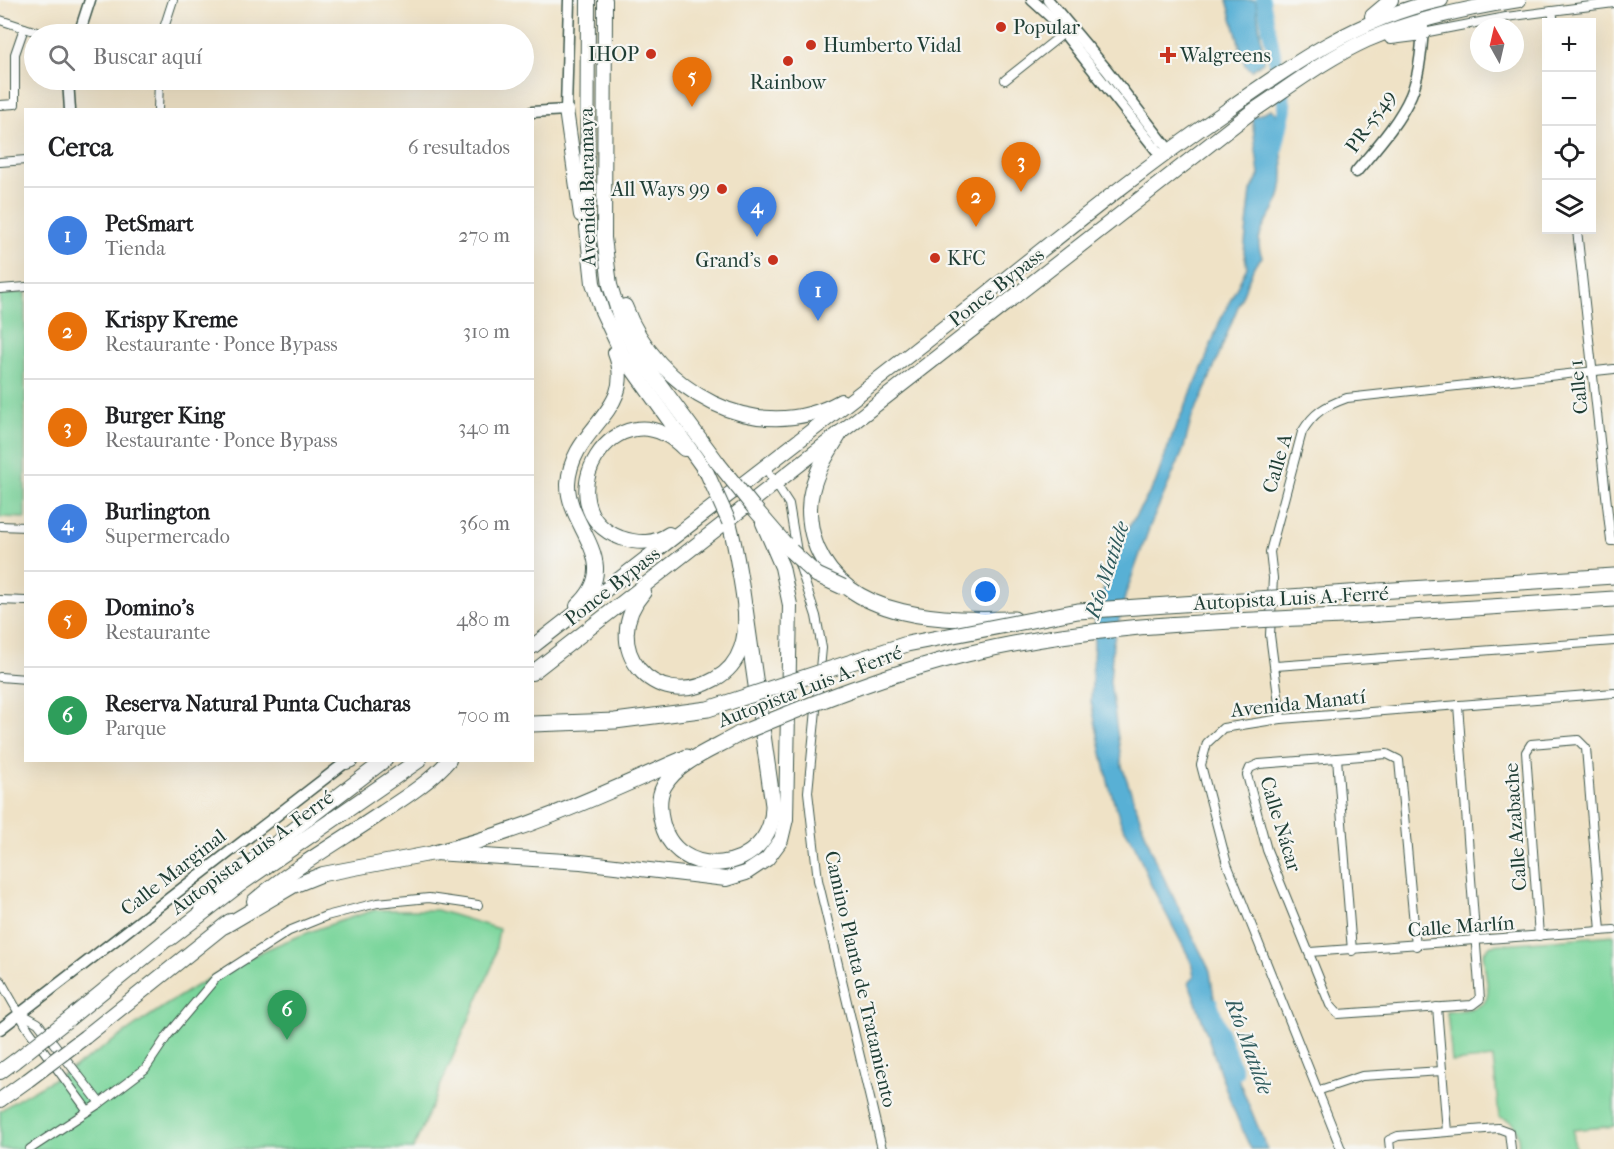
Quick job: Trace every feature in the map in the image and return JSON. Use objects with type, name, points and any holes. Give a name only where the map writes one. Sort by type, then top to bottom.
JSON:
[{"type":"highway","name":"Avenida Baramaya","points":[[588,0],[588,250],[593,283],[602,311],[618,346],[642,385],[705,469],[726,513],[735,545],[745,608],[741,647],[731,668],[723,675],[691,689],[659,684],[635,664],[626,633],[633,608],[661,573]]},
{"type":"highway","name":"Avenida Baramaya","points":[[225,926],[293,886],[323,874],[434,853],[581,862],[726,879],[758,867],[775,850],[785,829],[788,804],[790,622],[788,592],[772,542],[754,508],[636,352],[621,321],[610,285],[604,238],[605,0]]},
{"type":"highway","points":[[1352,30],[1391,0]]},
{"type":"highway","name":"Ponce Bypass","points":[[537,644],[555,622],[577,609],[699,519],[1165,153],[1297,62],[1352,30],[1396,12],[1441,0]]},
{"type":"highway","name":"Ponce Bypass","points":[[534,671],[1250,113],[1304,77],[1368,40],[1519,0]]},
{"type":"highway","points":[[566,111],[569,145],[588,250]]},
{"type":"highway","points":[[610,285],[624,302],[629,317],[663,368],[691,392],[723,409],[762,418],[788,418],[810,414],[862,393]]},
{"type":"highway","points":[[577,609],[590,587],[596,567],[592,544],[573,510],[569,495],[570,468],[583,440],[609,409],[621,383],[620,367],[602,311]]},
{"type":"highway","points":[[699,519],[682,525],[663,538],[641,543],[630,541],[614,535],[596,519],[588,497],[587,480],[591,464],[603,445],[614,437],[635,430],[657,431],[665,434],[676,441],[694,462],[705,469]]},
{"type":"highway","points":[[840,433],[821,466],[811,492],[810,519],[816,546],[830,572],[843,587]]},
{"type":"highway","points":[[754,508],[800,561],[818,575],[879,604],[941,619],[965,621],[1029,618]]},
{"type":"highway","name":"Autopista Luis A. Ferré","points":[[534,724],[615,721],[708,709],[907,644],[1029,618],[1119,606],[1614,576]]},
{"type":"highway","name":"Autopista Luis A. Ferré","points":[[434,853],[491,838],[533,823],[739,734],[875,680],[968,653],[1130,629],[1614,599]]},
{"type":"highway","points":[[739,734],[687,764],[664,786],[660,798],[662,823],[668,837],[676,849],[702,862],[716,864],[744,858],[761,842],[772,822],[773,805],[745,608]]},
{"type":"highway","points":[[0,1072],[170,938],[233,876],[382,762]]},
{"type":"highway","name":"Autopista Luis A. Ferré","points":[[170,938],[240,884],[416,762]]},
{"type":"highway","points":[[0,1100],[85,1037],[277,882],[399,802],[432,777],[447,762]]},
{"type":"street","points":[[82,24],[90,0]]},
{"type":"street","points":[[165,24],[173,0]]},
{"type":"street","points":[[534,112],[566,111],[569,0]]},
{"type":"street","points":[[1032,0],[1053,19],[1165,153]]},
{"type":"street","points":[[1048,0],[1106,69],[1165,153]]},
{"type":"street","points":[[1423,26],[1465,23],[1614,3]]},
{"type":"street","points":[[1552,11],[1553,18]]},
{"type":"street","points":[[0,20],[24,28],[15,54],[15,104],[0,105]]},
{"type":"street","name":"PR-5549","points":[[1356,172],[1386,135],[1411,96],[1421,52],[1423,26]]},
{"type":"street","points":[[1005,80],[1064,33]]},
{"type":"street","points":[[69,90],[70,108]]},
{"type":"street","points":[[158,108],[159,90]]},
{"type":"street","points":[[0,162],[24,160]]},
{"type":"street","name":"Calle 1","points":[[1577,234],[1613,541]]},
{"type":"street","points":[[0,289],[24,287]]},
{"type":"street","name":"Calle A","points":[[1281,719],[1276,666],[1270,635],[1273,578],[1270,552],[1302,432],[1310,418],[1323,406],[1347,398],[1614,369]]},
{"type":"street","name":"Camino Planta de Tratamiento","points":[[765,467],[789,504],[799,564],[816,616],[822,648],[808,792],[818,880],[882,1149]]},
{"type":"street","points":[[0,526],[24,527]]},
{"type":"street","points":[[0,600],[24,601]]},
{"type":"street","points":[[1276,666],[1614,641]]},
{"type":"street","points":[[0,677],[24,679]]},
{"type":"street","name":"Avenida Manatí","points":[[1341,1149],[1227,864],[1201,765],[1207,744],[1223,728],[1281,719],[1614,693]]},
{"type":"street","points":[[1458,705],[1477,941]]},
{"type":"street","name":"Calle Azabache","points":[[1539,936],[1526,752],[1531,744],[1549,741],[1578,740],[1587,748],[1601,932]]},
{"type":"street","name":"Calle Nácar","points":[[1416,946],[1399,760],[1387,754],[1259,764],[1250,768],[1247,775],[1268,850],[1330,1005],[1338,1014],[1472,1005],[1479,999],[1477,941]]},
{"type":"street","points":[[1337,758],[1352,951]]},
{"type":"street","name":"Calle Marginal","points":[[0,1029],[347,762]]},
{"type":"street","points":[[30,1149],[100,1103],[144,1069],[168,1035],[216,978],[289,931],[326,916],[377,903],[429,898],[478,905]]},
{"type":"street","name":"Calle Marlín","points":[[1310,952],[1352,951],[1614,930]]},
{"type":"street","points":[[0,980],[21,1013],[28,1029],[88,1111]]},
{"type":"street","points":[[1437,1007],[1447,1132]]},
{"type":"street","points":[[21,1013],[38,1023],[100,1103]]},
{"type":"street","points":[[1317,1091],[1362,1076],[1442,1071]]},
{"type":"street","points":[[1390,1149],[1389,1140],[1398,1136],[1498,1128],[1509,1132],[1510,1149]]},
{"type":"green space","points":[[24,292],[24,518],[0,517],[0,294]]},
{"type":"green space","points":[[375,910],[437,910],[499,929],[493,964],[413,1149],[0,1149],[0,1111],[79,1064],[170,1002],[222,971],[286,941]]},
{"type":"green space","points":[[1614,935],[1614,1126],[1573,1130],[1575,1149],[1519,1149],[1516,1128],[1510,1121],[1499,1117],[1493,1058],[1452,1062],[1447,1012],[1476,1007],[1487,998],[1483,953],[1491,945]]},
{"type":"water","points":[[1227,0],[1255,0],[1256,2],[1264,61],[1252,70],[1245,65]]},
{"type":"water","name":"Río Matilde","points":[[1271,109],[1276,113],[1282,153],[1281,193],[1261,231],[1259,248],[1262,257],[1254,266],[1203,395],[1192,417],[1183,451],[1150,526],[1126,593],[1113,643],[1110,682],[1122,766],[1154,858],[1210,971],[1219,1032],[1267,1149],[1251,1149],[1225,1088],[1189,983],[1194,976],[1191,961],[1151,885],[1135,846],[1121,823],[1109,786],[1091,702],[1095,620],[1111,562],[1122,538],[1155,484],[1173,433],[1204,364],[1219,323],[1247,267],[1244,252],[1251,191],[1259,175],[1252,118]]},
{"type":"waterway","name":"Río Matilde","points":[[1263,0],[1285,108],[1275,153]]},
{"type":"waterway","name":"Río Matilde","points":[[1211,1004],[1236,1073]]},
{"type":"place","name":"Popular","points":[[1001,27]]},
{"type":"place","name":"Humberto Vidal","points":[[811,45]]},
{"type":"place","name":"IHOP","points":[[651,54]]},
{"type":"place","name":"Walgreens","points":[[1168,55]]},
{"type":"place","name":"Rainbow","points":[[788,61]]},
{"type":"place","name":"Domino's","points":[[692,107]]},
{"type":"place","name":"All Ways 99","points":[[722,189]]},
{"type":"place","name":"Burger King","points":[[1021,192]]},
{"type":"place","name":"Krispy Kreme","points":[[976,227]]},
{"type":"place","name":"Burlington","points":[[757,237]]},
{"type":"place","name":"KFC","points":[[935,258]]},
{"type":"place","name":"Grand's","points":[[773,260]]},
{"type":"place","name":"PetSmart","points":[[818,321]]},
{"type":"place","name":"Reserva Natural Punta Cucharas","points":[[287,1040]]}]
